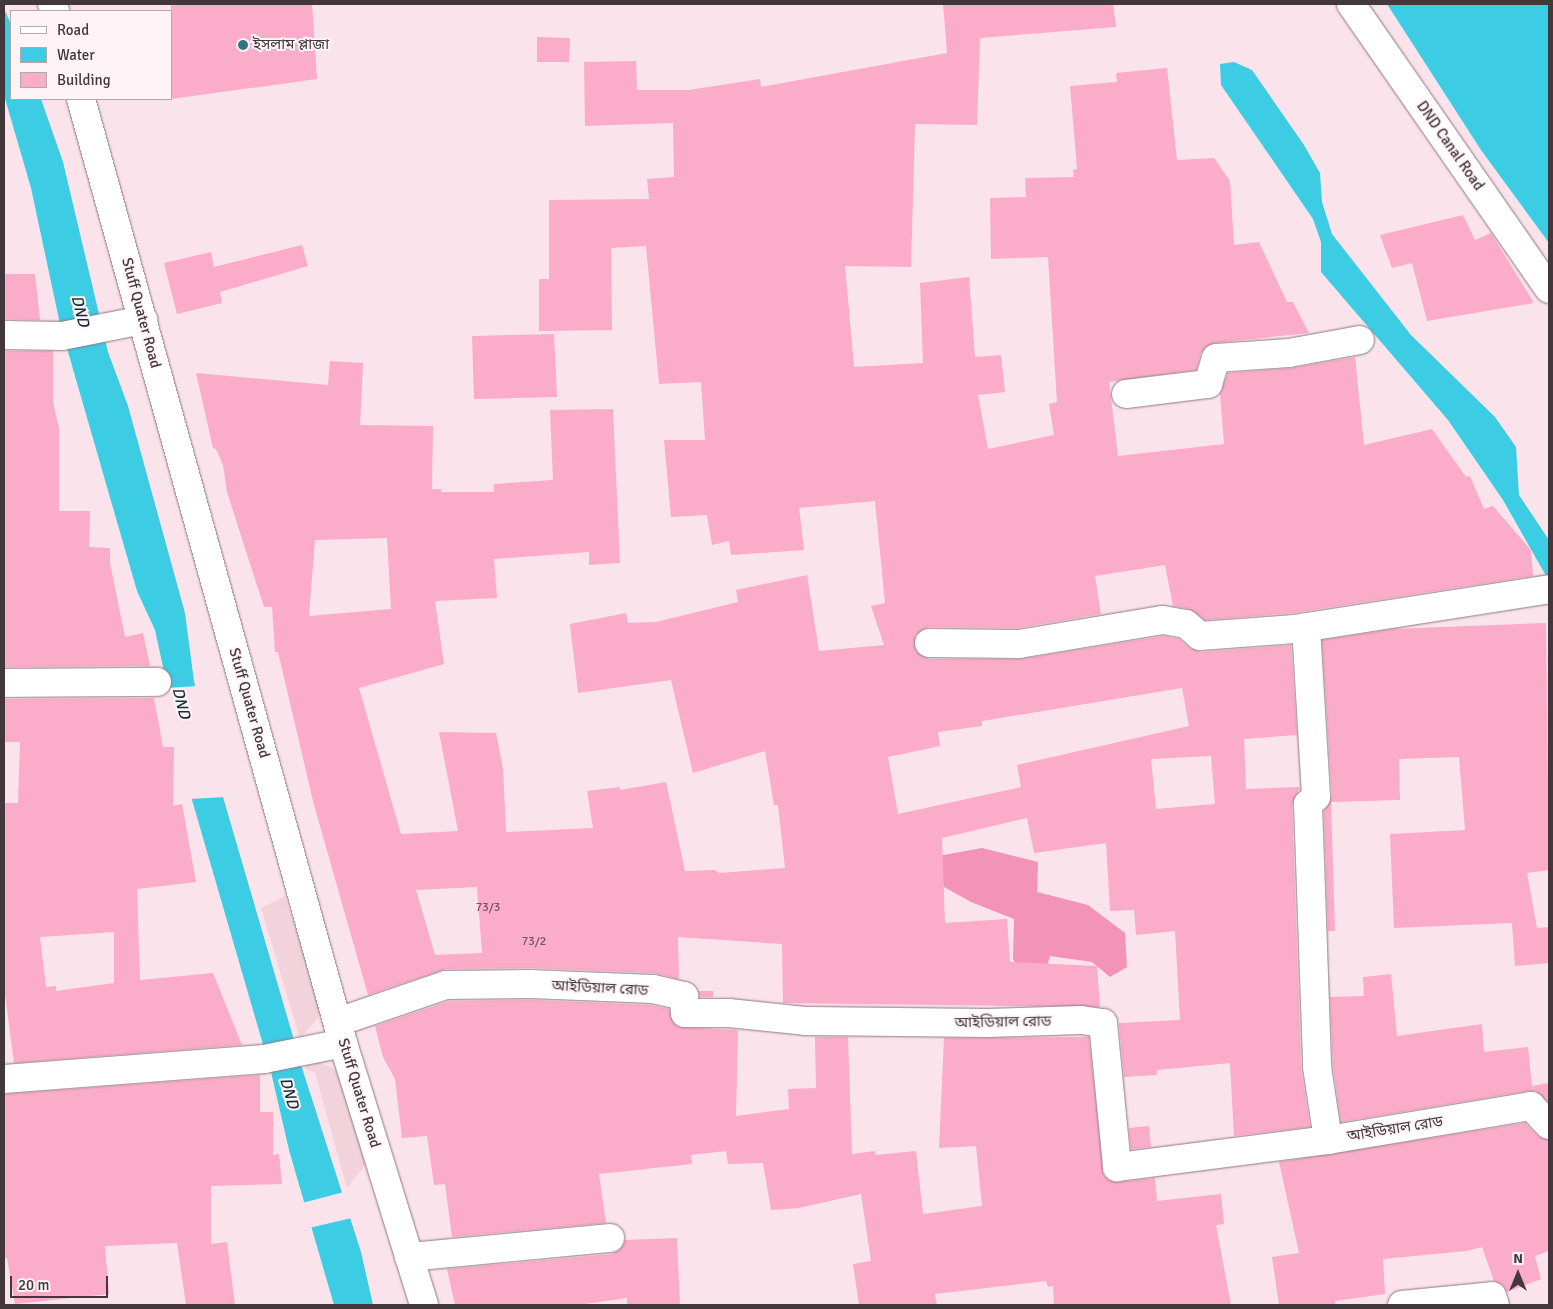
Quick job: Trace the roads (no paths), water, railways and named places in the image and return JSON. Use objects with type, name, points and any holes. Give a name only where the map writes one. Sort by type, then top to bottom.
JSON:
[{"type":"street","name":"DND Canal Road","points":[[1351,4],[1549,289]]},
{"type":"street","name":"Stuff Quater Road","points":[[81,100],[340,1032],[424,1305]]},
{"type":"street","points":[[4,334],[62,336],[143,320]]},
{"type":"street","points":[[1126,394],[1208,384],[1216,358],[1290,353],[1360,340]]},
{"type":"street","points":[[929,643],[1018,644],[1163,620],[1186,624],[1200,636],[1306,626],[1547,589]]},
{"type":"street","points":[[1306,626],[1316,797],[1308,804],[1317,1067],[1328,1140]]},
{"type":"street","points":[[4,683],[157,682]]},
{"type":"street","name":"আইডিয়াল রোড","points":[[340,1032],[446,985],[521,984],[653,990],[684,996],[685,1013],[729,1013],[805,1021],[988,1023],[1081,1020],[1103,1023],[1117,1167],[1328,1140],[1531,1106],[1549,1124]]},
{"type":"street","points":[[4,1079],[264,1059],[301,1053],[340,1032]]},
{"type":"street","points":[[410,1257],[610,1238]]},
{"type":"street","points":[[1402,1305],[1492,1296],[1495,1305]]},
{"type":"water","points":[[1387,4],[1549,4],[1549,243],[1481,150]]},
{"type":"water","name":"DND","points":[[4,9],[10,22],[10,100],[41,100],[63,162],[108,352],[128,406],[185,613],[194,681],[223,797],[303,1071],[361,1252],[373,1305],[334,1305],[289,1150],[271,1072],[192,800],[155,630],[137,591],[60,324],[31,188],[4,95]]},
{"type":"water","points":[[1234,62],[1252,70],[1304,145],[1320,173],[1322,202],[1332,234],[1411,335],[1495,417],[1516,447],[1519,495],[1549,540],[1549,581],[1503,500],[1448,420],[1321,272],[1321,242],[1313,219],[1221,85],[1220,64]]},
{"type":"place","name":"ইসলাম প্লাজা","points":[[243,45]]}]
